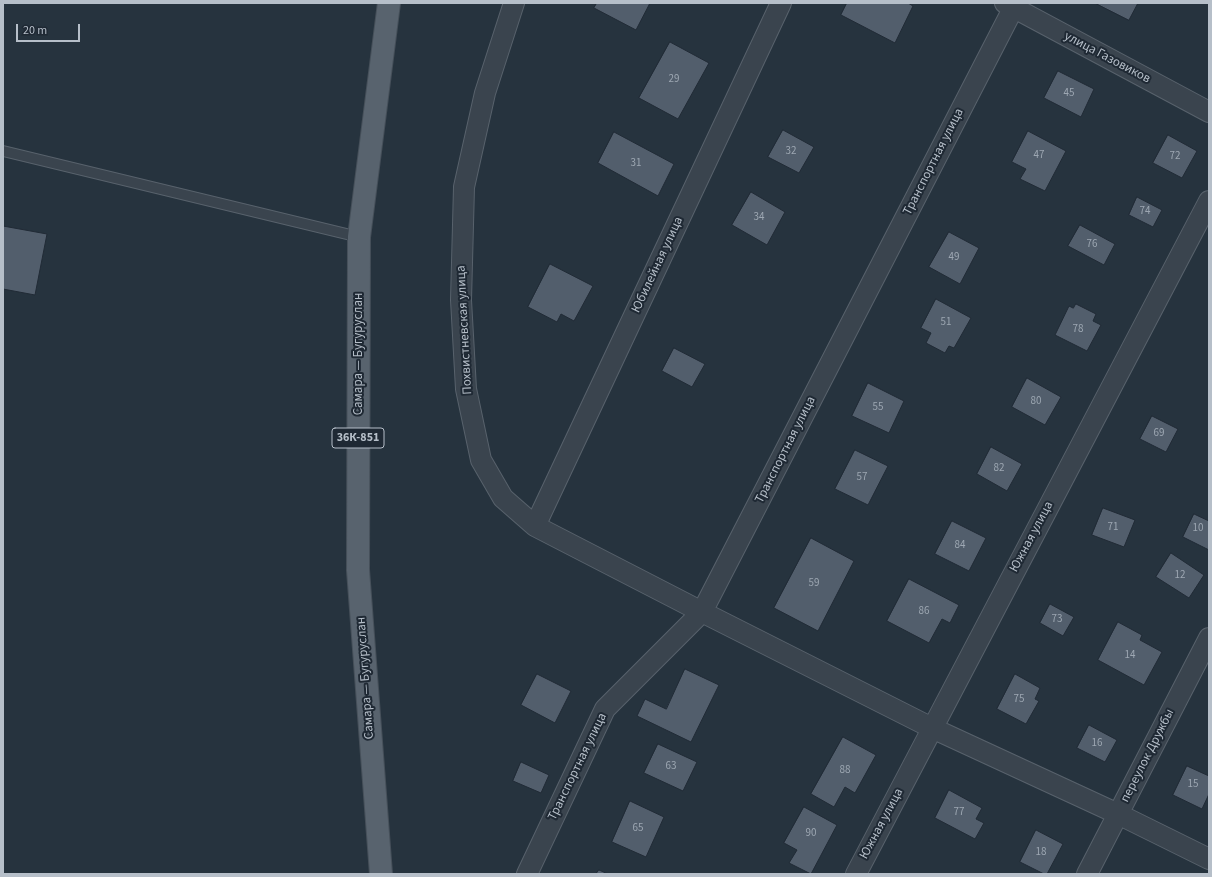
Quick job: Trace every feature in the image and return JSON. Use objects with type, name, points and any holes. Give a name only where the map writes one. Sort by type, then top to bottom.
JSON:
[{"type":"main road","name":"Самара — Бугуруслан","points":[[380,874],[358,570],[359,237],[389,3]]},
{"type":"street","name":"Похвистневская улица","points":[[514,3],[485,93],[464,187],[461,300],[466,389],[481,460],[503,498],[535,526],[702,612],[932,728],[1118,814],[1209,859]]},
{"type":"street","name":"Юбилейная улица","points":[[535,526],[781,3]]},
{"type":"street","name":"улица Газовиков","points":[[1012,4],[1209,112]]},
{"type":"street","name":"Транспортная улица","points":[[526,874],[605,709],[702,612],[1012,4]]},
{"type":"street","name":"Южная улица","points":[[856,874],[1209,200]]},
{"type":"street","name":"переулок Дружбы","points":[[1087,874],[1209,638]]},
{"type":"lane","points":[[3,151],[359,237]]},
{"type":"building","points":[[597,3],[650,3],[636,30],[594,8]]},
{"type":"building","points":[[847,3],[908,3],[913,6],[895,43],[841,15]]},
{"type":"building","points":[[1095,3],[1138,3],[1129,20]]},
{"type":"building","points":[[670,42],[709,63],[678,119],[639,98]]},
{"type":"building","points":[[1058,71],[1094,89],[1081,117],[1044,98]]},
{"type":"building","points":[[783,130],[814,147],[799,173],[768,157]]},
{"type":"building","points":[[1028,131],[1066,151],[1045,191],[1020,179],[1026,169],[1012,162]]},
{"type":"building","points":[[614,132],[674,164],[658,196],[598,163]]},
{"type":"building","points":[[1168,135],[1197,151],[1182,178],[1153,163]]},
{"type":"building","points":[[751,192],[785,212],[767,245],[732,225]]},
{"type":"building","points":[[1137,197],[1162,210],[1153,227],[1129,215]]},
{"type":"building","points":[[1080,225],[1115,244],[1104,265],[1068,246]]},
{"type":"building","points":[[3,226],[47,234],[35,295],[3,289]]},
{"type":"building","points":[[949,232],[979,248],[960,284],[929,267]]},
{"type":"building","points":[[550,264],[593,286],[574,321],[561,314],[557,322],[528,307]]},
{"type":"building","points":[[936,299],[971,318],[954,348],[949,346],[945,353],[926,343],[931,333],[921,328]]},
{"type":"building","points":[[1076,304],[1096,314],[1093,321],[1101,325],[1087,351],[1055,335],[1069,306],[1073,308]]},
{"type":"building","points":[[674,348],[705,364],[692,387],[662,371]]},
{"type":"building","points":[[1027,378],[1061,397],[1045,425],[1012,407]]},
{"type":"building","points":[[868,383],[904,401],[889,433],[852,416]]},
{"type":"building","points":[[1152,416],[1178,429],[1166,452],[1140,439]]},
{"type":"building","points":[[991,447],[1022,464],[1007,491],[977,474]]},
{"type":"building","points":[[855,450],[888,466],[868,505],[835,489]]},
{"type":"building","points":[[1103,508],[1135,520],[1124,547],[1092,535]]},
{"type":"building","points":[[1194,514],[1209,521],[1209,550],[1183,537]]},
{"type":"building","points":[[952,521],[986,538],[969,571],[935,554]]},
{"type":"building","points":[[811,538],[854,561],[818,631],[774,608]]},
{"type":"building","points":[[1171,553],[1204,575],[1189,598],[1156,577]]},
{"type":"building","points":[[909,579],[959,605],[950,623],[942,619],[929,643],[887,621]]},
{"type":"building","points":[[1050,604],[1074,617],[1063,636],[1040,623]]},
{"type":"building","points":[[1118,622],[1142,635],[1140,640],[1162,652],[1144,685],[1098,660]]},
{"type":"building","points":[[685,669],[719,685],[691,742],[637,716],[645,699],[666,709]]},
{"type":"building","points":[[537,674],[571,691],[555,723],[521,705]]},
{"type":"building","points":[[1015,674],[1040,688],[1035,699],[1039,701],[1026,724],[997,709]]},
{"type":"building","points":[[1089,725],[1117,740],[1105,762],[1077,748]]},
{"type":"building","points":[[843,737],[876,755],[855,793],[845,787],[834,807],[811,794]]},
{"type":"building","points":[[658,744],[697,762],[683,791],[644,773]]},
{"type":"building","points":[[521,762],[549,775],[541,793],[513,781]]},
{"type":"building","points":[[1187,766],[1209,776],[1209,794],[1202,809],[1173,795]]},
{"type":"building","points":[[949,790],[982,808],[976,819],[984,823],[975,839],[935,818]]},
{"type":"building","points":[[630,801],[664,817],[646,857],[612,842]]},
{"type":"building","points":[[804,807],[837,825],[811,874],[789,863],[797,850],[784,843]]},
{"type":"building","points":[[1036,830],[1063,844],[1047,874],[1044,874],[1020,862]]},
{"type":"building","points":[[599,870],[608,874],[596,874]]}]
